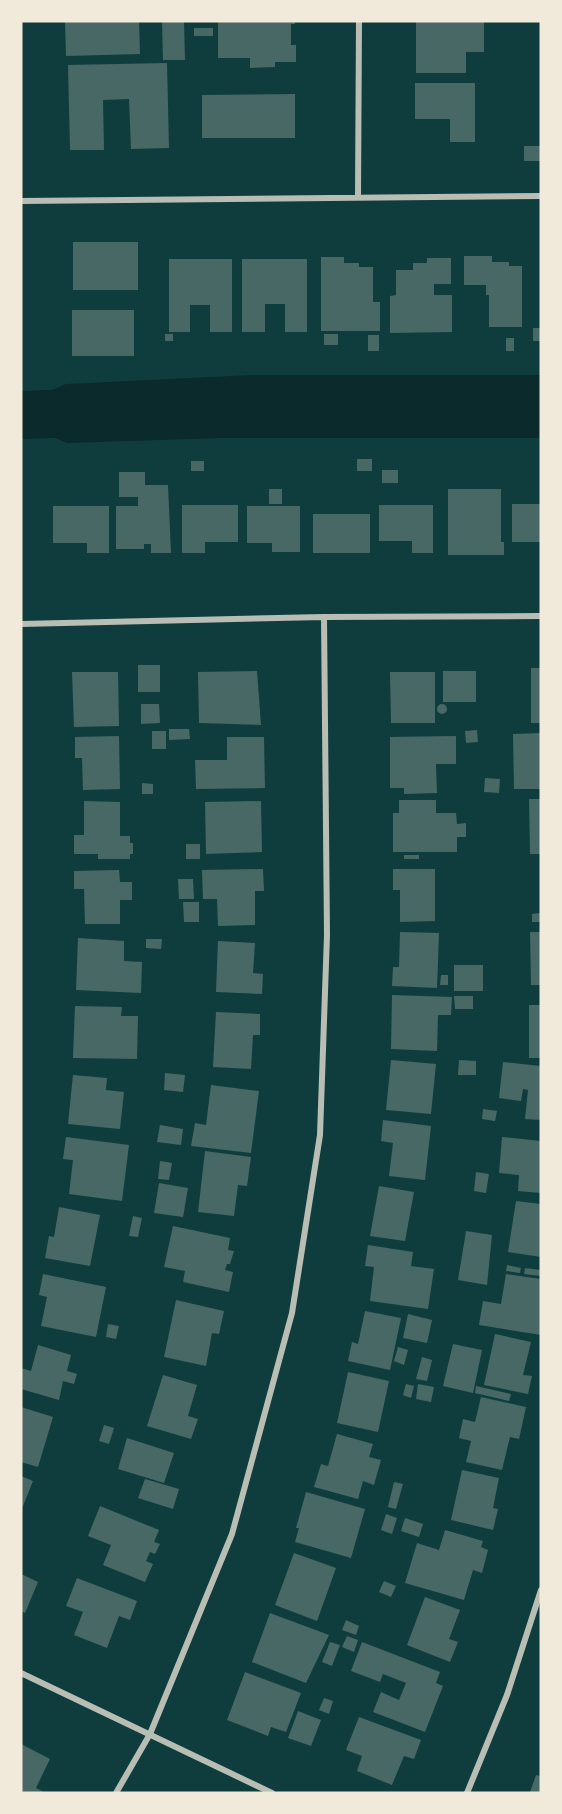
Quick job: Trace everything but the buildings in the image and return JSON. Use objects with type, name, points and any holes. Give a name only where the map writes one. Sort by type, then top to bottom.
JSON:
[{"type":"street","points":[[358,197],[359,21]]},
{"type":"street","points":[[21,201],[541,196]]},
{"type":"street","points":[[21,624],[324,617],[541,616]]},
{"type":"street","points":[[116,1793],[150,1734],[232,1534],[294,1302],[320,1135],[327,935],[324,617]]},
{"type":"street","points":[[467,1793],[507,1695],[541,1590]]},
{"type":"street","points":[[21,1673],[272,1793]]},
{"type":"water","points":[[253,375],[541,375],[541,438],[221,438],[67,443],[41,432],[41,395],[66,384]]},
{"type":"waterway","points":[[21,415],[106,412]]}]
